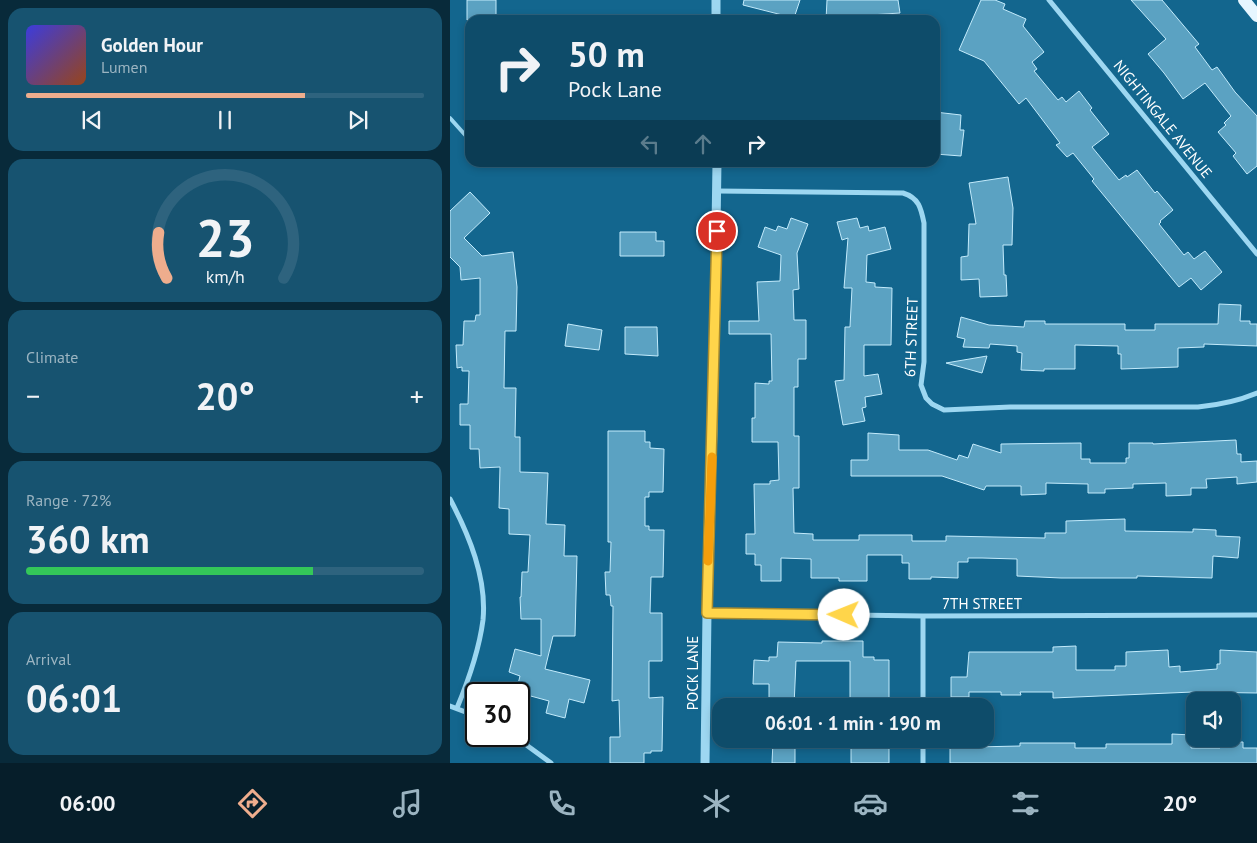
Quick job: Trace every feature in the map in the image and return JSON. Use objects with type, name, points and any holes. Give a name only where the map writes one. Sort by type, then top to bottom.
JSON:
[{"type":"main road","points":[[1244,0],[1257,16]]},
{"type":"street","points":[[716,0],[716,15]]},
{"type":"street","name":"NIGHTINGALE AVENUE","points":[[1049,0],[1257,254]]},
{"type":"street","name":"POCK LANE","points":[[705,763],[717,167]]},
{"type":"street","name":"6TH STREET","points":[[718,191],[903,193],[916,200],[920,205],[924,223],[924,362],[921,385],[926,398],[932,404],[944,410],[1010,407],[1198,407],[1236,401],[1257,393]]},
{"type":"street","points":[[450,499],[464,525],[475,556],[481,585],[483,618],[471,673],[457,708]]},
{"type":"street","name":"7TH STREET","points":[[707,613],[923,616],[1257,615]]},
{"type":"street","points":[[923,616],[923,698]]},
{"type":"street","points":[[450,706],[465,711]]},
{"type":"street","points":[[529,747],[551,763]]},
{"type":"street","points":[[923,748],[923,763]]},
{"type":"lane","points":[[450,118],[465,135]]},
{"type":"building","points":[[467,0],[496,0],[496,15],[467,15]]},
{"type":"building","points":[[744,0],[800,0],[795,15],[782,15],[743,5]]},
{"type":"building","points":[[827,0],[898,0],[900,13],[870,15],[826,15]]},
{"type":"building","points":[[981,0],[995,0],[1005,4],[1003,9],[1026,19],[1023,26],[1044,52],[1032,62],[1037,69],[1034,71],[1058,100],[1062,97],[1066,102],[1079,91],[1092,108],[1090,110],[1109,134],[1092,147],[1119,180],[1137,170],[1155,193],[1157,191],[1173,210],[1159,224],[1184,255],[1188,252],[1194,259],[1205,251],[1222,272],[1201,290],[1191,278],[1179,287],[1092,181],[1094,179],[1073,153],[1067,157],[1056,145],[1060,143],[1026,98],[1019,104],[984,61],[959,50]]},
{"type":"building","points":[[1131,0],[1162,0],[1199,44],[1195,47],[1212,70],[1217,67],[1235,92],[1257,116],[1257,166],[1247,174],[1233,156],[1236,153],[1218,132],[1226,125],[1224,123],[1231,116],[1205,83],[1183,99],[1148,54],[1166,39]]},
{"type":"building","points":[[940,113],[961,115],[960,130],[964,130],[961,156],[940,154]]},
{"type":"building","points":[[1008,177],[1013,208],[1012,245],[1003,245],[1007,296],[980,297],[979,279],[961,280],[961,257],[968,256],[969,224],[976,224],[969,183]]},
{"type":"building","points":[[470,192],[490,213],[464,238],[482,256],[513,252],[517,287],[516,331],[505,331],[504,388],[516,388],[515,437],[520,437],[520,472],[548,473],[546,524],[565,525],[564,556],[577,556],[575,636],[553,636],[545,669],[590,680],[584,703],[569,699],[565,718],[546,713],[549,701],[530,696],[530,682],[518,682],[520,676],[509,672],[515,649],[541,656],[541,619],[521,619],[522,572],[528,572],[530,535],[509,534],[509,509],[499,508],[500,467],[480,468],[479,449],[470,449],[470,425],[460,425],[460,404],[468,404],[469,371],[462,371],[462,367],[457,368],[456,345],[463,345],[464,321],[475,321],[476,315],[480,315],[480,278],[461,280],[460,267],[450,257],[450,211]]},
{"type":"building","points":[[791,218],[808,224],[797,253],[799,289],[793,290],[794,320],[806,320],[806,359],[798,359],[798,387],[794,387],[794,436],[799,436],[799,488],[793,488],[794,533],[813,534],[813,540],[859,540],[859,535],[912,535],[912,541],[946,541],[946,536],[1045,538],[1045,533],[1066,533],[1066,521],[1125,519],[1125,531],[1193,532],[1193,529],[1216,530],[1216,536],[1240,537],[1238,558],[1213,556],[1212,578],[1137,576],[1137,578],[1061,578],[1017,576],[1017,559],[968,558],[968,562],[958,562],[958,578],[931,577],[931,579],[909,579],[909,563],[902,563],[902,555],[867,555],[867,581],[839,581],[839,578],[811,578],[811,559],[781,558],[781,581],[761,581],[761,565],[755,565],[755,554],[746,554],[746,534],[755,534],[754,484],[770,484],[770,481],[779,480],[778,442],[752,442],[752,418],[755,418],[755,383],[769,384],[769,381],[772,381],[771,334],[729,334],[729,321],[759,321],[757,282],[780,281],[781,255],[758,247],[765,227],[776,231],[778,226],[787,229]]},
{"type":"building","points":[[857,218],[860,228],[868,226],[869,231],[885,227],[891,249],[867,255],[866,282],[875,283],[875,287],[892,288],[891,345],[864,345],[864,376],[878,374],[882,394],[865,397],[866,407],[862,408],[865,421],[843,425],[835,381],[844,380],[845,327],[850,327],[852,288],[844,288],[848,238],[842,240],[837,222]]},
{"type":"building","points":[[620,232],[656,232],[656,241],[664,241],[664,256],[620,256]]},
{"type":"building","points":[[1219,304],[1241,305],[1240,321],[1250,321],[1250,324],[1257,324],[1257,346],[1204,344],[1204,347],[1178,348],[1178,367],[1121,369],[1121,354],[1118,354],[1118,346],[1075,345],[1075,369],[1021,370],[1022,353],[1017,352],[1017,346],[990,344],[989,348],[963,347],[965,339],[957,337],[961,317],[989,325],[1024,327],[1025,321],[1045,321],[1045,324],[1125,324],[1125,330],[1155,330],[1155,324],[1218,324]]},
{"type":"building","points":[[568,324],[602,330],[599,350],[565,346]]},
{"type":"building","points":[[625,327],[657,327],[658,356],[625,354]]},
{"type":"building","points":[[987,356],[982,373],[946,363]]},
{"type":"building","points":[[608,431],[645,431],[645,442],[650,442],[650,448],[664,449],[663,492],[649,492],[649,497],[645,497],[645,526],[649,526],[649,530],[664,530],[663,577],[651,577],[650,613],[662,613],[662,661],[649,661],[649,698],[663,697],[662,751],[644,753],[644,763],[610,763],[610,737],[620,737],[619,700],[612,701],[613,606],[611,606],[610,595],[606,595],[605,572],[610,572],[611,542],[608,542]]},
{"type":"building","points":[[868,433],[899,435],[899,450],[928,450],[957,460],[959,455],[968,458],[973,444],[1001,453],[1001,444],[1081,443],[1081,459],[1090,459],[1090,463],[1126,463],[1126,458],[1129,458],[1129,443],[1153,444],[1236,440],[1237,454],[1241,454],[1241,462],[1257,461],[1257,482],[1237,484],[1237,477],[1206,479],[1207,488],[1191,488],[1191,495],[1166,496],[1166,483],[1133,484],[1133,488],[1105,489],[1105,493],[1088,493],[1088,484],[1046,483],[1046,494],[1021,495],[1021,486],[986,486],[984,490],[942,476],[851,476],[851,460],[868,460]]},
{"type":"building","points":[[822,641],[863,641],[863,657],[874,657],[874,660],[889,660],[889,698],[850,698],[850,661],[796,661],[794,698],[769,698],[769,684],[753,684],[754,660],[769,661],[769,657],[777,657],[778,642],[822,643]]},
{"type":"building","points":[[1076,646],[1076,670],[1115,670],[1115,666],[1126,666],[1126,652],[1168,650],[1169,667],[1180,666],[1180,672],[1217,669],[1217,664],[1220,664],[1220,650],[1257,652],[1257,693],[1186,692],[1053,698],[1053,692],[1020,692],[1021,695],[1001,695],[1001,692],[969,692],[969,697],[951,697],[951,677],[967,677],[969,652],[1053,652],[1053,647]]},
{"type":"building","points":[[1172,734],[1186,735],[1186,747],[1191,748],[1241,747],[1241,742],[1243,742],[1243,748],[1257,748],[1257,763],[950,763],[950,748],[994,748],[1020,746],[1020,743],[1075,743],[1075,748],[1106,748],[1106,744],[1172,744]]},
{"type":"building","points":[[773,748],[795,748],[795,763],[772,763]]},
{"type":"building","points":[[851,748],[889,748],[889,763],[851,763]]},
{"type":"slow traffic","points":[[708,561],[712,457]]},
{"type":"route","points":[[717,231],[707,613],[844,615]]}]
